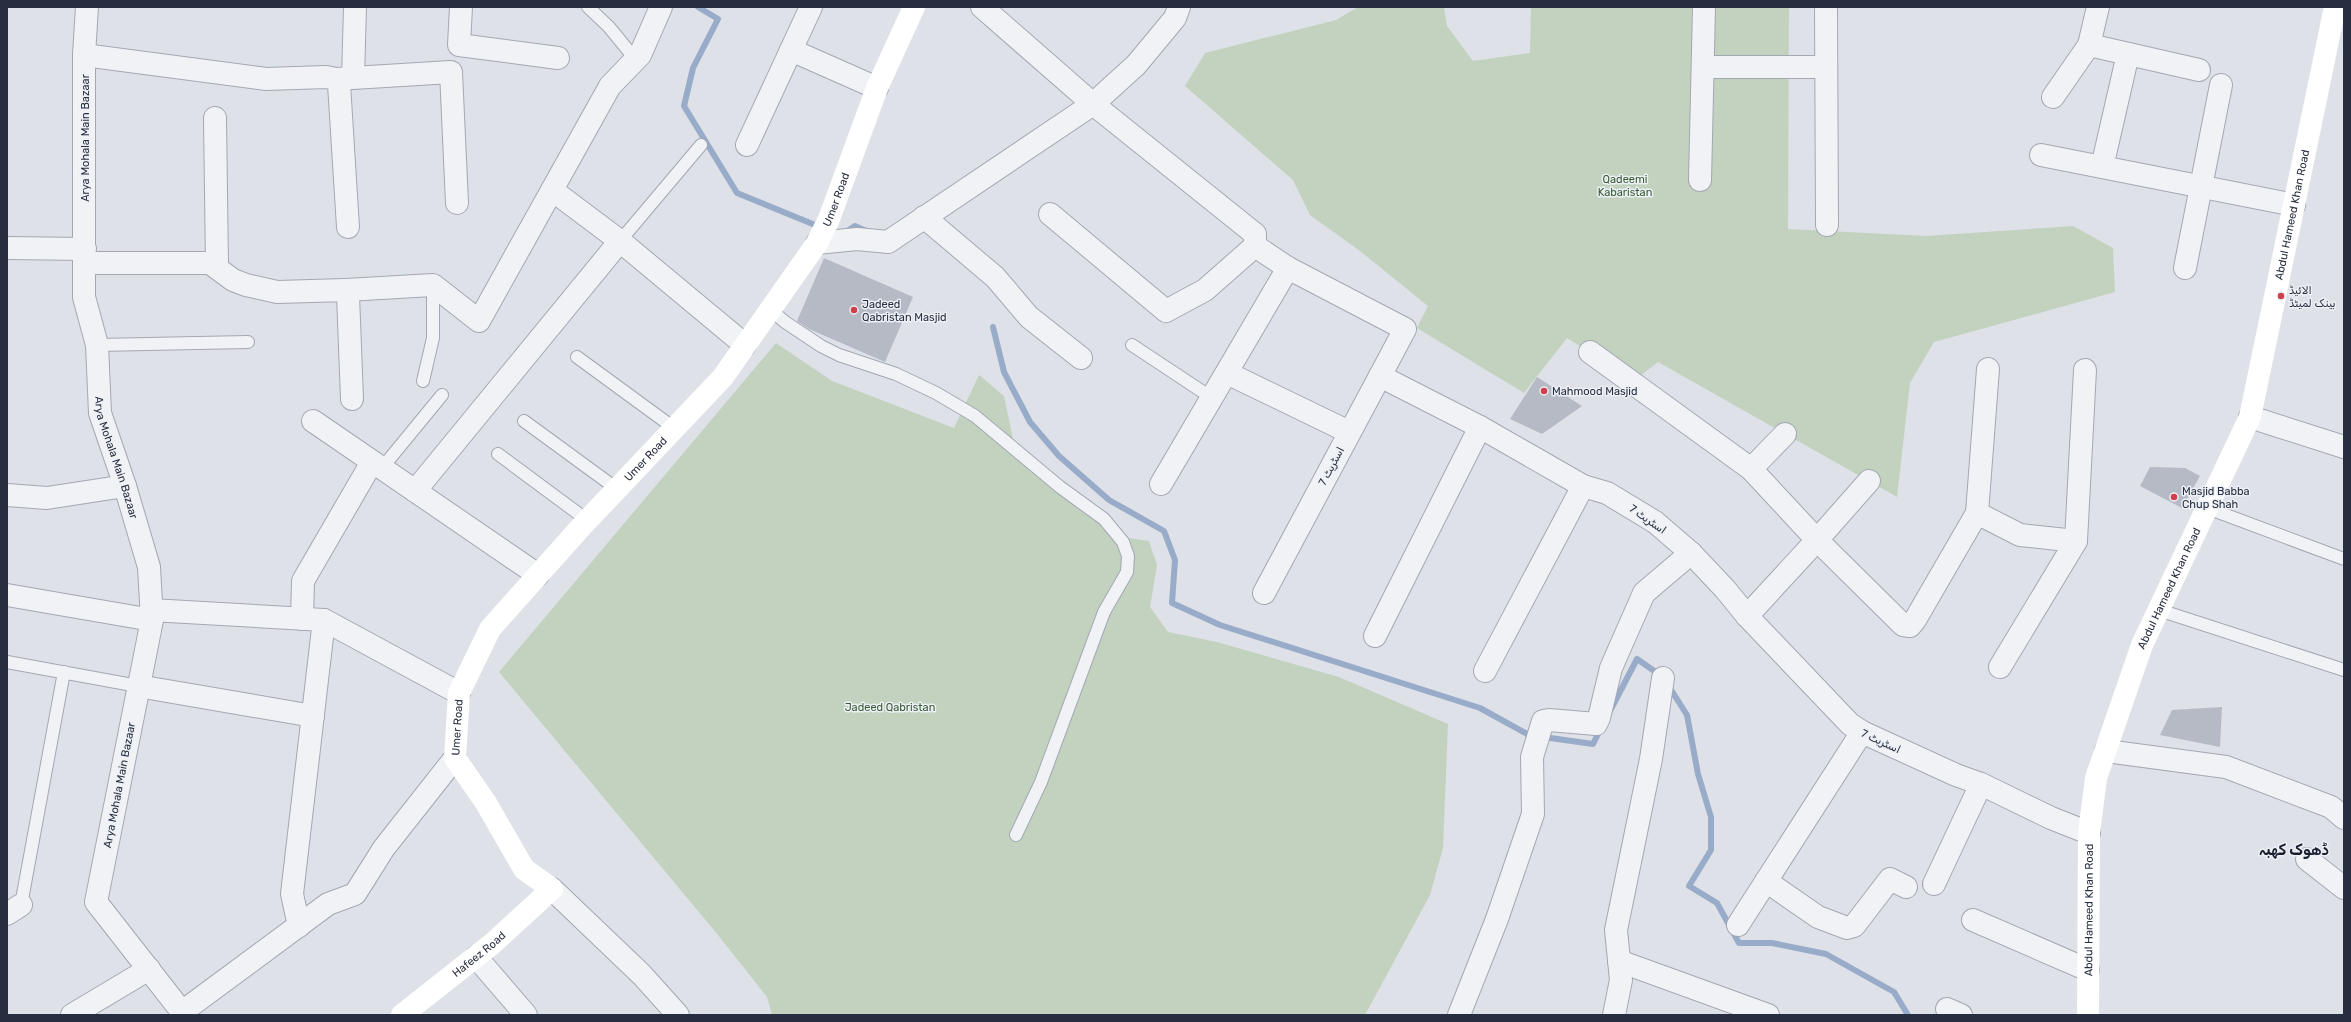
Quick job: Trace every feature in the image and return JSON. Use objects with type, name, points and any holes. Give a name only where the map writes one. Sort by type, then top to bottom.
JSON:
[{"type":"street","name":"Arya Mohala Main Bazaar","points":[[88,7],[84,56],[84,297],[97,346],[100,412],[125,486],[149,567],[151,615],[96,902],[149,970]]},
{"type":"street","points":[[348,227],[340,84],[345,79],[355,7]]},
{"type":"street","points":[[460,7],[459,45],[558,58]]},
{"type":"street","points":[[7,248],[85,256],[210,263],[217,266],[233,280],[246,285],[277,292],[433,286],[479,321],[610,86],[640,55],[661,7]]},
{"type":"street","points":[[747,145],[811,7]]},
{"type":"street","name":"Umer Road","points":[[552,889],[524,869],[486,803],[455,758],[459,693],[490,629],[588,520],[723,377],[817,243],[829,219],[877,88],[914,7]]},
{"type":"street","points":[[982,7],[1093,104],[1255,234],[1255,246],[1205,290],[1166,311],[1050,214]]},
{"type":"street","points":[[817,243],[857,239],[888,242],[1093,104],[1136,65],[1175,18],[1178,7]]},
{"type":"street","points":[[1700,180],[1704,7]]},
{"type":"street","points":[[1826,7],[1827,225]]},
{"type":"street","points":[[2053,97],[2089,45],[2098,7]]},
{"type":"street","name":"Abdul Hameed Khan Road","points":[[2088,1015],[2089,833],[2096,778],[2142,645],[2250,417],[2335,7]]},
{"type":"street","points":[[2089,45],[2199,70]]},
{"type":"street","points":[[791,50],[877,88]]},
{"type":"street","points":[[2102,167],[2128,54]]},
{"type":"street","points":[[84,56],[266,79],[326,77],[345,79],[451,72],[457,202]]},
{"type":"street","points":[[1703,67],[1826,67]]},
{"type":"street","points":[[2185,268],[2221,85]]},
{"type":"street","points":[[215,118],[217,266]]},
{"type":"street","points":[[2041,155],[2294,205]]},
{"type":"street","points":[[552,190],[620,242],[745,345]]},
{"type":"street","points":[[924,217],[995,277],[1029,317],[1081,358]]},
{"type":"street","points":[[415,491],[620,242]]},
{"type":"street","points":[[1255,246],[1288,268],[1405,329],[1380,376]]},
{"type":"street","points":[[1161,484],[1288,268]]},
{"type":"street","points":[[346,290],[352,399]]},
{"type":"street","points":[[1590,352],[1751,469],[1817,540],[1903,625],[1910,626],[1977,513],[1988,369]]},
{"type":"street","points":[[2000,667],[2076,541],[2085,370]]},
{"type":"street","points":[[1227,373],[1349,432]]},
{"type":"street","name":"اسٹریٹ 7","points":[[1264,593],[1380,376],[1480,428],[1583,486],[1607,493],[1649,518],[1691,553],[1725,589],[1747,616],[1850,724],[1862,732],[1956,775],[1981,784],[2051,818],[2089,833]]},
{"type":"street","points":[[2250,417],[2344,447]]},
{"type":"street","points":[[313,421],[538,575]]},
{"type":"street","points":[[1375,636],[1480,428]]},
{"type":"street","points":[[1751,469],[1785,434]]},
{"type":"street","points":[[302,619],[303,581],[377,465]]},
{"type":"street","points":[[1747,616],[1869,481]]},
{"type":"street","points":[[7,495],[47,498],[125,486]]},
{"type":"street","points":[[1485,671],[1583,486]]},
{"type":"street","points":[[1977,513],[2020,535],[2076,541]]},
{"type":"street","points":[[1465,1014],[1496,919],[1533,814],[1532,757],[1543,721],[1549,720],[1596,724],[1599,718],[1611,668],[1644,593],[1691,553]]},
{"type":"street","points":[[7,595],[151,615],[324,620],[459,693]]},
{"type":"street","points":[[298,926],[292,894],[324,620]]},
{"type":"street","points":[[1614,1015],[1621,980],[1616,930],[1651,759],[1663,678]]},
{"type":"street","points":[[138,686],[313,716]]},
{"type":"street","points":[[1738,926],[1862,732]]},
{"type":"street","points":[[2106,751],[2226,767],[2331,806],[2344,818]]},
{"type":"street","points":[[72,1015],[149,970],[182,1014],[328,904],[355,894],[384,848],[455,758]]},
{"type":"street","points":[[1934,884],[1981,784]]},
{"type":"street","points":[[2307,859],[2340,877]]},
{"type":"street","points":[[1766,881],[1818,917],[1847,928],[1854,926],[1890,879],[1906,887]]},
{"type":"street","points":[[552,889],[642,975],[678,1015]]},
{"type":"street","name":"Hafeez Road","points":[[406,1014],[476,957],[552,889]]},
{"type":"street","points":[[1973,920],[2088,970]]},
{"type":"street","points":[[476,957],[526,1015]]},
{"type":"street","points":[[1619,960],[1768,1015]]},
{"type":"lane","points":[[588,7],[609,27],[636,60]]},
{"type":"lane","points":[[620,242],[700,146]]},
{"type":"lane","points":[[423,381],[434,338],[433,286]]},
{"type":"lane","points":[[770,309],[785,322],[821,346],[839,355],[896,374],[936,393],[975,416],[1060,487],[1104,520],[1123,542],[1128,556],[1127,572],[1104,612],[1041,782],[1016,835]]},
{"type":"lane","points":[[97,346],[248,342]]},
{"type":"lane","points":[[1132,345],[1212,398]]},
{"type":"lane","points":[[577,357],[674,428]]},
{"type":"lane","points":[[377,465],[442,395]]},
{"type":"lane","points":[[524,420],[617,489]]},
{"type":"lane","points":[[498,454],[588,520]]},
{"type":"lane","points":[[2207,508],[2344,559]]},
{"type":"lane","points":[[2159,610],[2344,670]]},
{"type":"lane","points":[[7,662],[138,686]]},
{"type":"lane","points":[[14,909],[64,672]]},
{"type":"green space","name":"Qadeemi Kabaristan","points":[[1358,7],[1444,7],[1447,26],[1473,61],[1530,53],[1531,7],[1789,7],[1788,229],[1926,236],[2073,226],[2113,248],[2115,292],[1934,342],[1910,383],[1897,497],[1658,362],[1635,380],[1567,338],[1524,393],[1417,328],[1428,306],[1360,251],[1310,215],[1293,180],[1185,86],[1205,53],[1336,20]]},
{"type":"green space","name":"Jadeed Qabristan","points":[[776,343],[832,381],[954,428],[979,375],[1004,396],[1014,444],[1115,536],[1149,541],[1157,565],[1150,607],[1168,632],[1217,642],[1339,677],[1448,724],[1443,848],[1430,895],[1365,1015],[772,1015],[767,997],[718,935],[499,672]]},
{"type":"building","name":"Jadeed Qabristan Masjid","points":[[824,258],[913,297],[885,362],[809,329],[797,321]]},
{"type":"building","name":"Mahmood Masjid","points":[[1537,377],[1582,406],[1542,434],[1510,419]]},
{"type":"building","name":"Masjid Babba Chup Shah","points":[[2150,467],[2185,468],[2200,476],[2182,508],[2140,486]]},
{"type":"building","points":[[2222,707],[2220,747],[2160,735],[2172,710]]},
{"type":"waterway","points":[[698,7],[718,19],[693,68],[684,106],[737,193],[820,227]]},
{"type":"waterway","points":[[846,232],[855,226],[866,231]]},
{"type":"waterway","points":[[993,327],[1004,372],[1030,422],[1059,456],[1109,500],[1164,531],[1175,560],[1172,603],[1220,625],[1480,708],[1529,735],[1593,744],[1601,728]]},
{"type":"waterway","points":[[1610,711],[1637,659],[1660,675]]},
{"type":"waterway","points":[[1668,685],[1687,715],[1698,774],[1711,817],[1711,850],[1689,886],[1717,903],[1739,943],[1772,943],[1826,954],[1894,992],[1908,1015]]},
{"type":"place","name":"الائیڈ بینک لمیٹڈ","points":[[2281,296]]},
{"type":"place","name":"Jadeed Qabristan Masjid","points":[[854,310]]},
{"type":"place","name":"Mahmood Masjid","points":[[1544,391]]},
{"type":"place","name":"Masjid Babba Chup Shah","points":[[2174,497]]},
{"type":"district","name":"ڈھوک کھبہ","points":[[2294,850]]}]
